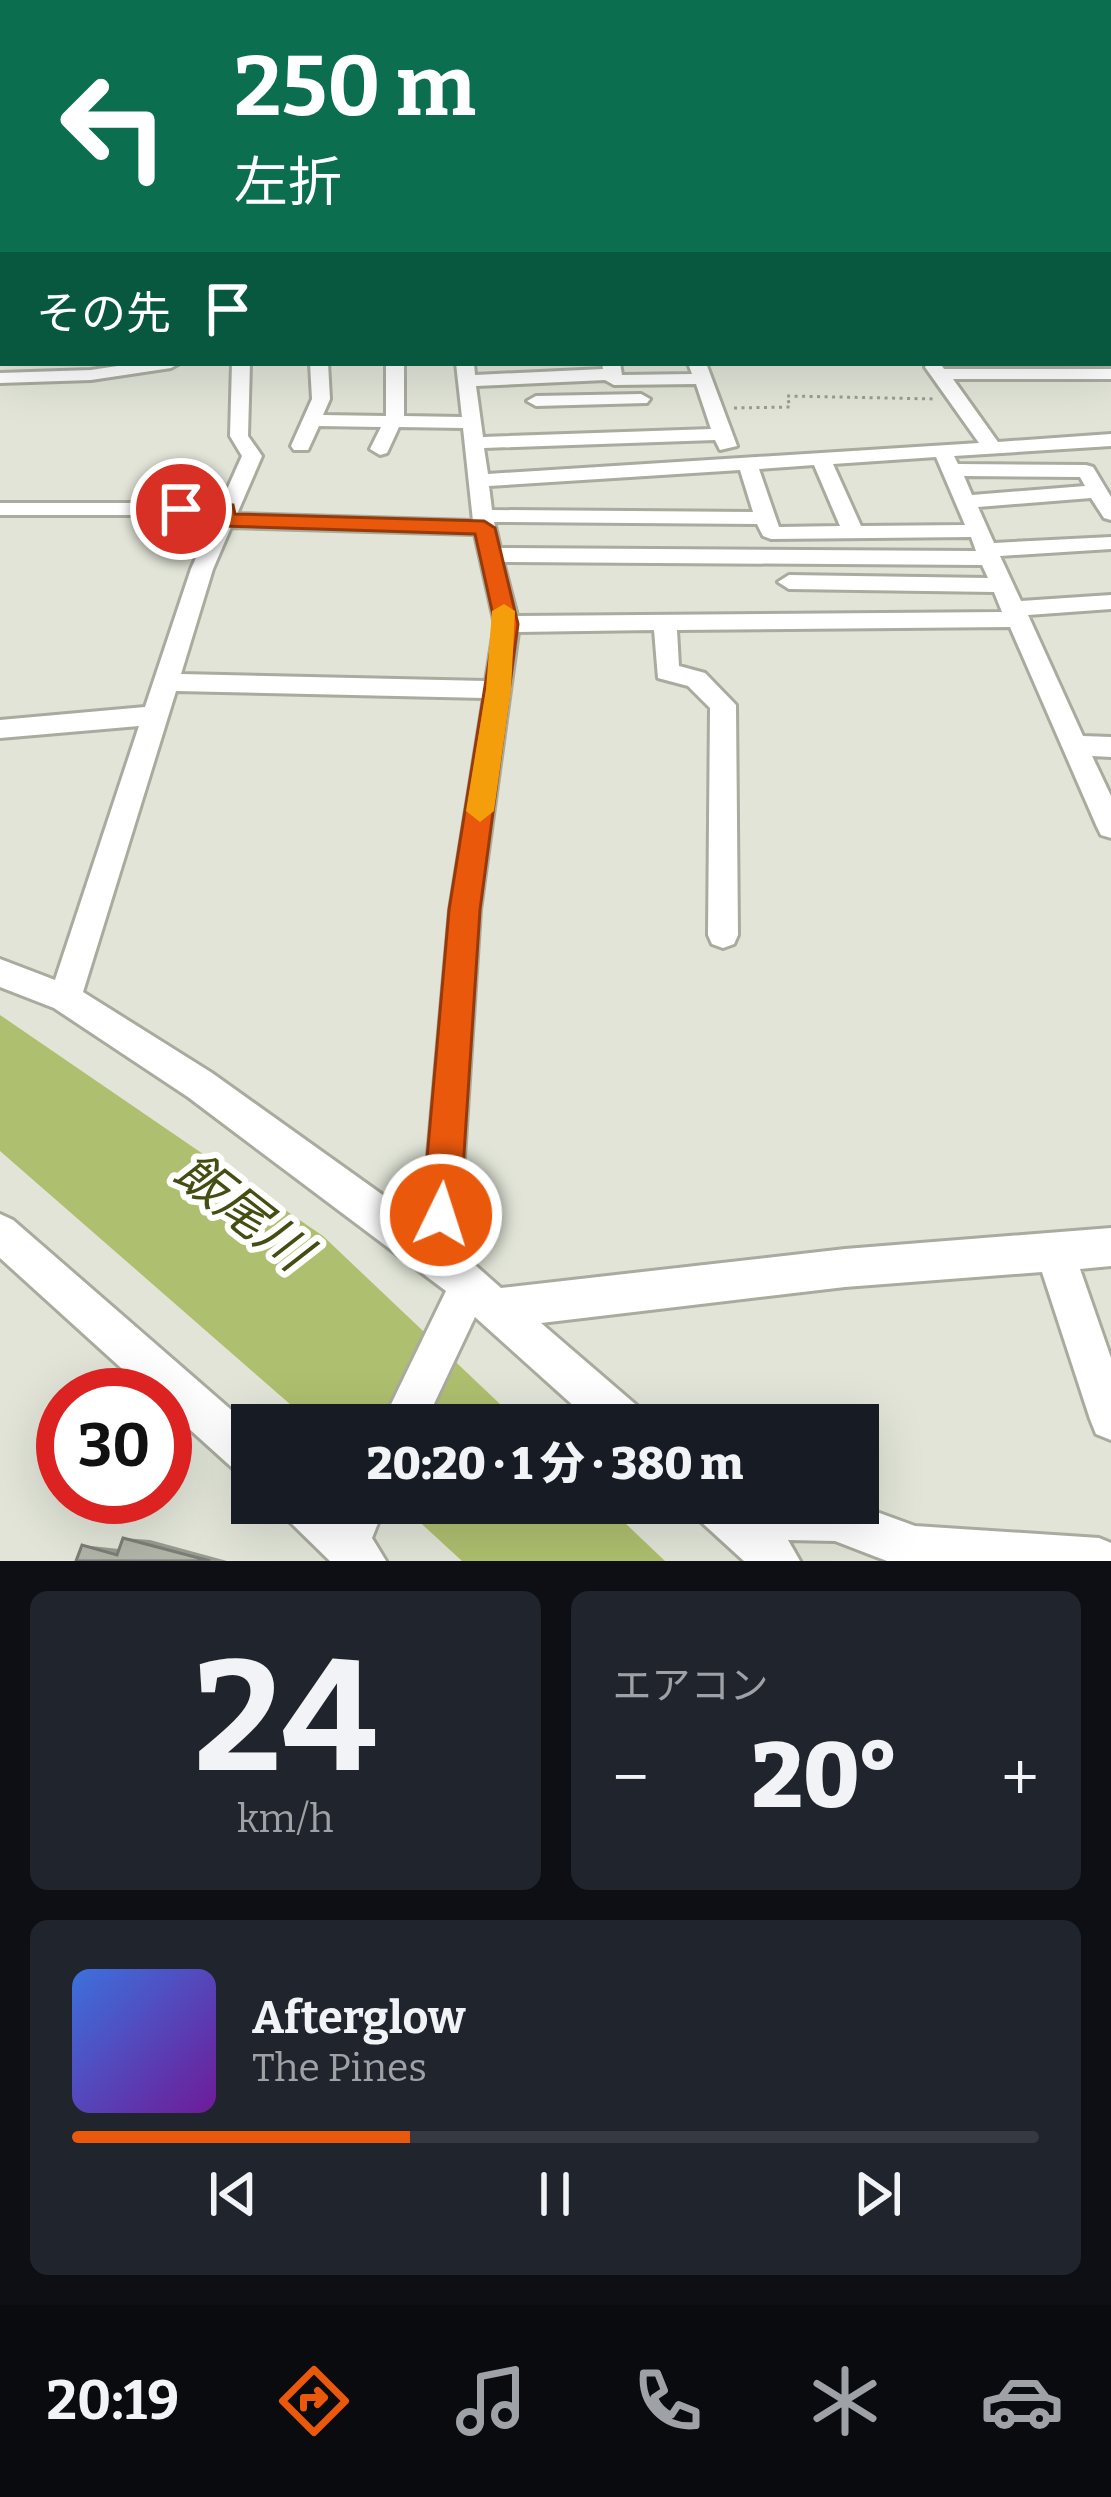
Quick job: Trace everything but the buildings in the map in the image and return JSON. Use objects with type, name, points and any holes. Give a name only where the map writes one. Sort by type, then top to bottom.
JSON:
[{"type":"street","points":[[0,378],[91,375],[151,366]]},
{"type":"street","points":[[65,998],[224,515],[252,456],[239,436],[242,366]]},
{"type":"street","points":[[301,446],[322,399],[319,366]]},
{"type":"street","points":[[380,449],[394,418],[395,366]]},
{"type":"street","points":[[438,1258],[465,910],[507,624],[486,533],[466,372],[533,377],[612,368],[614,380],[638,389]]},
{"type":"street","points":[[935,369],[1111,374]]},
{"type":"street","points":[[935,369],[990,446]]},
{"type":"street","points":[[536,401],[638,389],[700,371],[722,434],[768,525],[803,620]]},
{"type":"street","points":[[533,377],[540,441]]},
{"type":"street","points":[[638,389],[654,437]]},
{"type":"street","points":[[314,420],[394,418],[540,441],[722,434]]},
{"type":"street","points":[[947,460],[990,446],[1111,440]]},
{"type":"street","points":[[479,481],[822,460],[947,460],[1085,471],[1111,514]]},
{"type":"street","points":[[822,460],[853,532]]},
{"type":"street","points":[[947,460],[1111,827]]},
{"type":"street","points":[[965,502],[1099,491]]},
{"type":"street","points":[[0,509],[224,515],[486,533],[785,571],[1001,585]]},
{"type":"street","points":[[486,533],[768,525],[985,546]]},
{"type":"street","points":[[785,571],[985,546],[1111,543]]},
{"type":"street","points":[[507,624],[1015,614],[1111,602]]},
{"type":"street","points":[[665,622],[667,672],[696,679],[723,704],[723,935]]},
{"type":"street","points":[[168,682],[499,690]]},
{"type":"street","points":[[0,729],[155,715]]},
{"type":"street","points":[[1072,745],[1111,747]]},
{"type":"street","points":[[0,973],[65,998],[200,1085],[438,1258],[475,1299],[602,1404]]},
{"type":"street","points":[[0,1233],[231,1438]]},
{"type":"street","points":[[475,1299],[1111,1246]]},
{"type":"street","points":[[1055,1251],[1111,1419]]},
{"type":"street","points":[[414,1404],[475,1299]]},
{"type":"street","points":[[737,1524],[777,1561]]},
{"type":"street","points":[[849,1524],[915,1549],[1099,1561]]},
{"type":"path","points":[[713,408],[790,407],[787,396],[959,399]]},
{"type":"water","name":"飯尾川","points":[[0,1015],[323,1236],[500,1404],[290,1404],[0,1151]]},
{"type":"water","points":[[422,1524],[626,1524],[665,1561],[462,1561]]},
{"type":"slow traffic","points":[[480,811],[507,624],[504,611]]},
{"type":"route","points":[[181,509],[226,509],[222,520],[484,528],[507,624],[465,910],[441,1215]]}]
